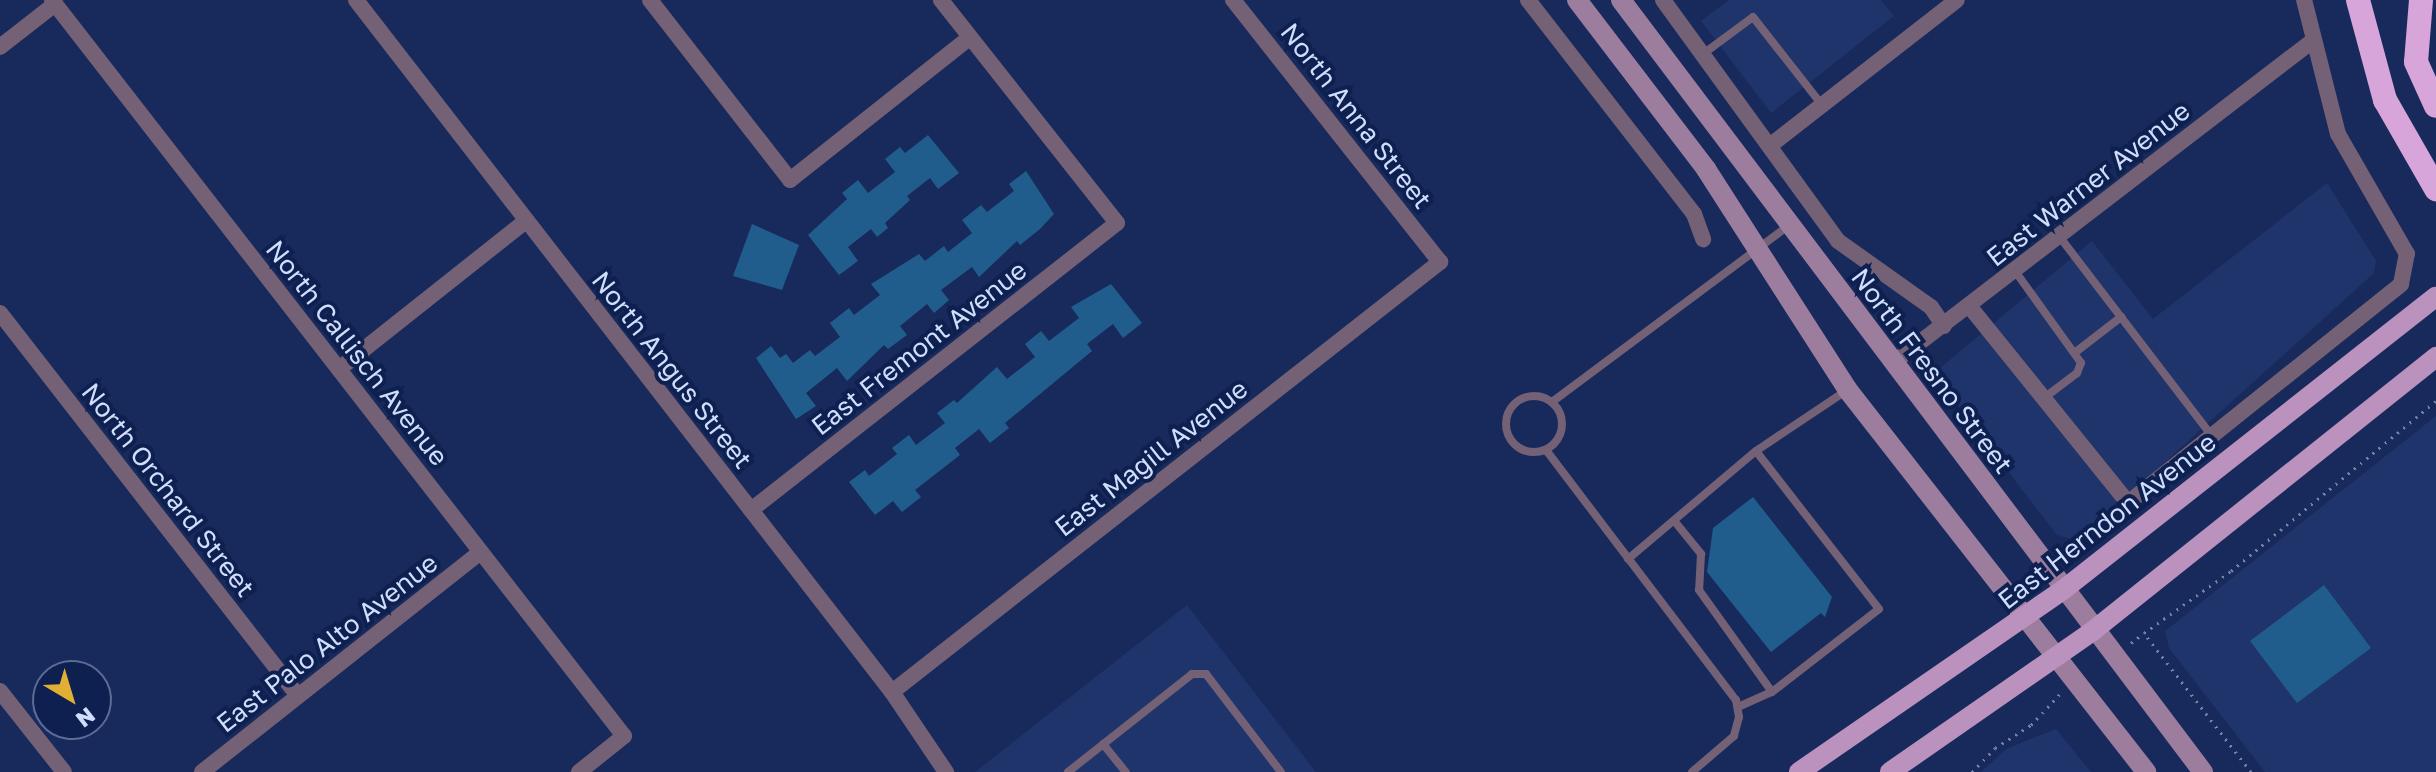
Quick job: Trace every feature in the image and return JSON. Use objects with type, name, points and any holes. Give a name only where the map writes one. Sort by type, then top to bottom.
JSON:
[{"type":"highway","points":[[2358,0],[2385,100],[2436,189]]},
{"type":"highway","points":[[2421,0],[2416,62],[2436,106]]},
{"type":"main road","points":[[1577,0],[1706,169],[1847,389],[2146,772]]},
{"type":"main road","name":"North Fresno Street","points":[[1621,0],[2203,772]]},
{"type":"main road","name":"East Herndon Avenue","points":[[1799,772],[2026,618],[2436,297]]},
{"type":"main road","points":[[1890,772],[2094,630],[2436,357]]},
{"type":"street","name":"North Angus Street","points":[[356,0],[892,692],[942,758],[946,772]]},
{"type":"street","points":[[650,0],[790,180],[969,38],[941,0]]},
{"type":"street","name":"North Anna Street","points":[[1233,0],[1440,262]]},
{"type":"street","points":[[1528,0],[1694,214],[1703,239]]},
{"type":"street","points":[[1663,0],[1772,144],[1780,164],[1838,241],[1931,307],[1944,326]]},
{"type":"street","points":[[1772,144],[1957,0]]},
{"type":"street","points":[[1970,307],[2128,503],[2401,284],[2407,254],[2343,145],[2311,42],[2304,0]]},
{"type":"street","points":[[0,47],[54,2]]},
{"type":"street","name":"North Callisch Avenue","points":[[54,2],[624,736],[579,772]]},
{"type":"street","name":"East Fremont Avenue","points":[[751,510],[1117,223],[969,38]]},
{"type":"street","name":"East Warner Avenue","points":[[1893,363],[1970,307],[2311,42]]},
{"type":"street","points":[[339,369],[526,221]]},
{"type":"street","name":"East Magill Avenue","points":[[892,692],[1440,262]]},
{"type":"street","name":"North Orchard Street","points":[[0,313],[298,696]]},
{"type":"street","name":"East Palo Alto Avenue","points":[[202,772],[481,552]]},
{"type":"street","points":[[0,691],[64,772]]},
{"type":"lane","points":[[1703,54],[1753,17],[1822,105]]},
{"type":"lane","points":[[1552,402],[1759,250],[1791,223]]},
{"type":"lane","points":[[2059,236],[2212,436]]},
{"type":"lane","points":[[2015,271],[2077,351],[2081,363],[2077,373],[2044,399]]},
{"type":"lane","points":[[2077,351],[2121,317]]},
{"type":"lane","points":[[1628,559],[1676,523],[1693,500],[1756,451],[1847,389]]},
{"type":"lane","points":[[1528,396],[1552,402],[1562,427],[1546,450],[1529,452],[1513,444],[1506,420],[1513,405],[1528,396]]},
{"type":"lane","points":[[1546,450],[1731,691],[1738,707],[1738,728],[1729,745],[1692,772]]},
{"type":"lane","points":[[1738,707],[1772,692],[1879,609],[1756,451]]},
{"type":"lane","points":[[1676,523],[1701,554],[1699,590],[1772,692]]},
{"type":"lane","points":[[1068,772],[1180,681],[1206,674],[1281,772]]},
{"type":"lane","points":[[1103,744],[1126,772]]},
{"type":"path","points":[[2113,656],[2231,571],[2436,401]]},
{"type":"path","points":[[2144,633],[2251,772]]},
{"type":"path","points":[[1972,772],[2076,682]]},
{"type":"shaded area","points":[[1729,0],[1881,0],[1894,16],[1771,113],[1701,21]]},
{"type":"shaded area","points":[[2327,183],[2376,261],[2374,273],[2078,541],[2057,535],[1933,374],[2092,241],[2153,319]]},
{"type":"shaded area","points":[[2436,416],[2436,772],[2265,772],[2169,648],[2165,631]]},
{"type":"shaded area","points":[[1187,605],[1316,772],[975,772]]},
{"type":"shaded area","points":[[2056,729],[2091,772],[1981,772],[2006,749]]},
{"type":"building","points":[[928,135],[959,173],[938,189],[930,178],[907,196],[910,200],[885,223],[888,228],[877,237],[871,229],[848,247],[858,261],[839,275],[808,235],[847,199],[842,193],[858,180],[868,193],[895,172],[885,159],[900,147],[905,153]]},
{"type":"building","points":[[1026,171],[1054,214],[1020,245],[1017,241],[979,277],[972,267],[941,290],[949,300],[934,313],[927,304],[900,326],[907,335],[888,349],[884,345],[847,381],[837,368],[806,393],[816,406],[796,419],[756,358],[771,346],[780,358],[786,354],[793,363],[810,350],[815,356],[840,337],[830,323],[849,308],[854,315],[880,295],[871,284],[919,254],[925,261],[944,246],[948,252],[972,233],[962,220],[981,205],[987,212],[1014,191],[1009,184]]},
{"type":"building","points":[[752,224],[799,245],[782,290],[733,276]]},
{"type":"building","points":[[1111,284],[1142,323],[1123,338],[1113,324],[1087,344],[1092,351],[1005,423],[1009,428],[990,443],[979,429],[955,448],[960,455],[915,490],[921,497],[902,512],[893,501],[875,515],[849,482],[865,470],[869,476],[897,454],[892,448],[909,435],[916,445],[945,423],[937,413],[954,400],[957,403],[997,367],[1007,379],[1035,357],[1025,344],[1041,331],[1049,341],[1079,318],[1071,307]]},
{"type":"building","points":[[1753,497],[1832,597],[1825,617],[1821,613],[1771,652],[1707,572],[1713,528]]},
{"type":"building","points":[[2324,585],[2371,648],[2297,703],[2250,641]]}]
